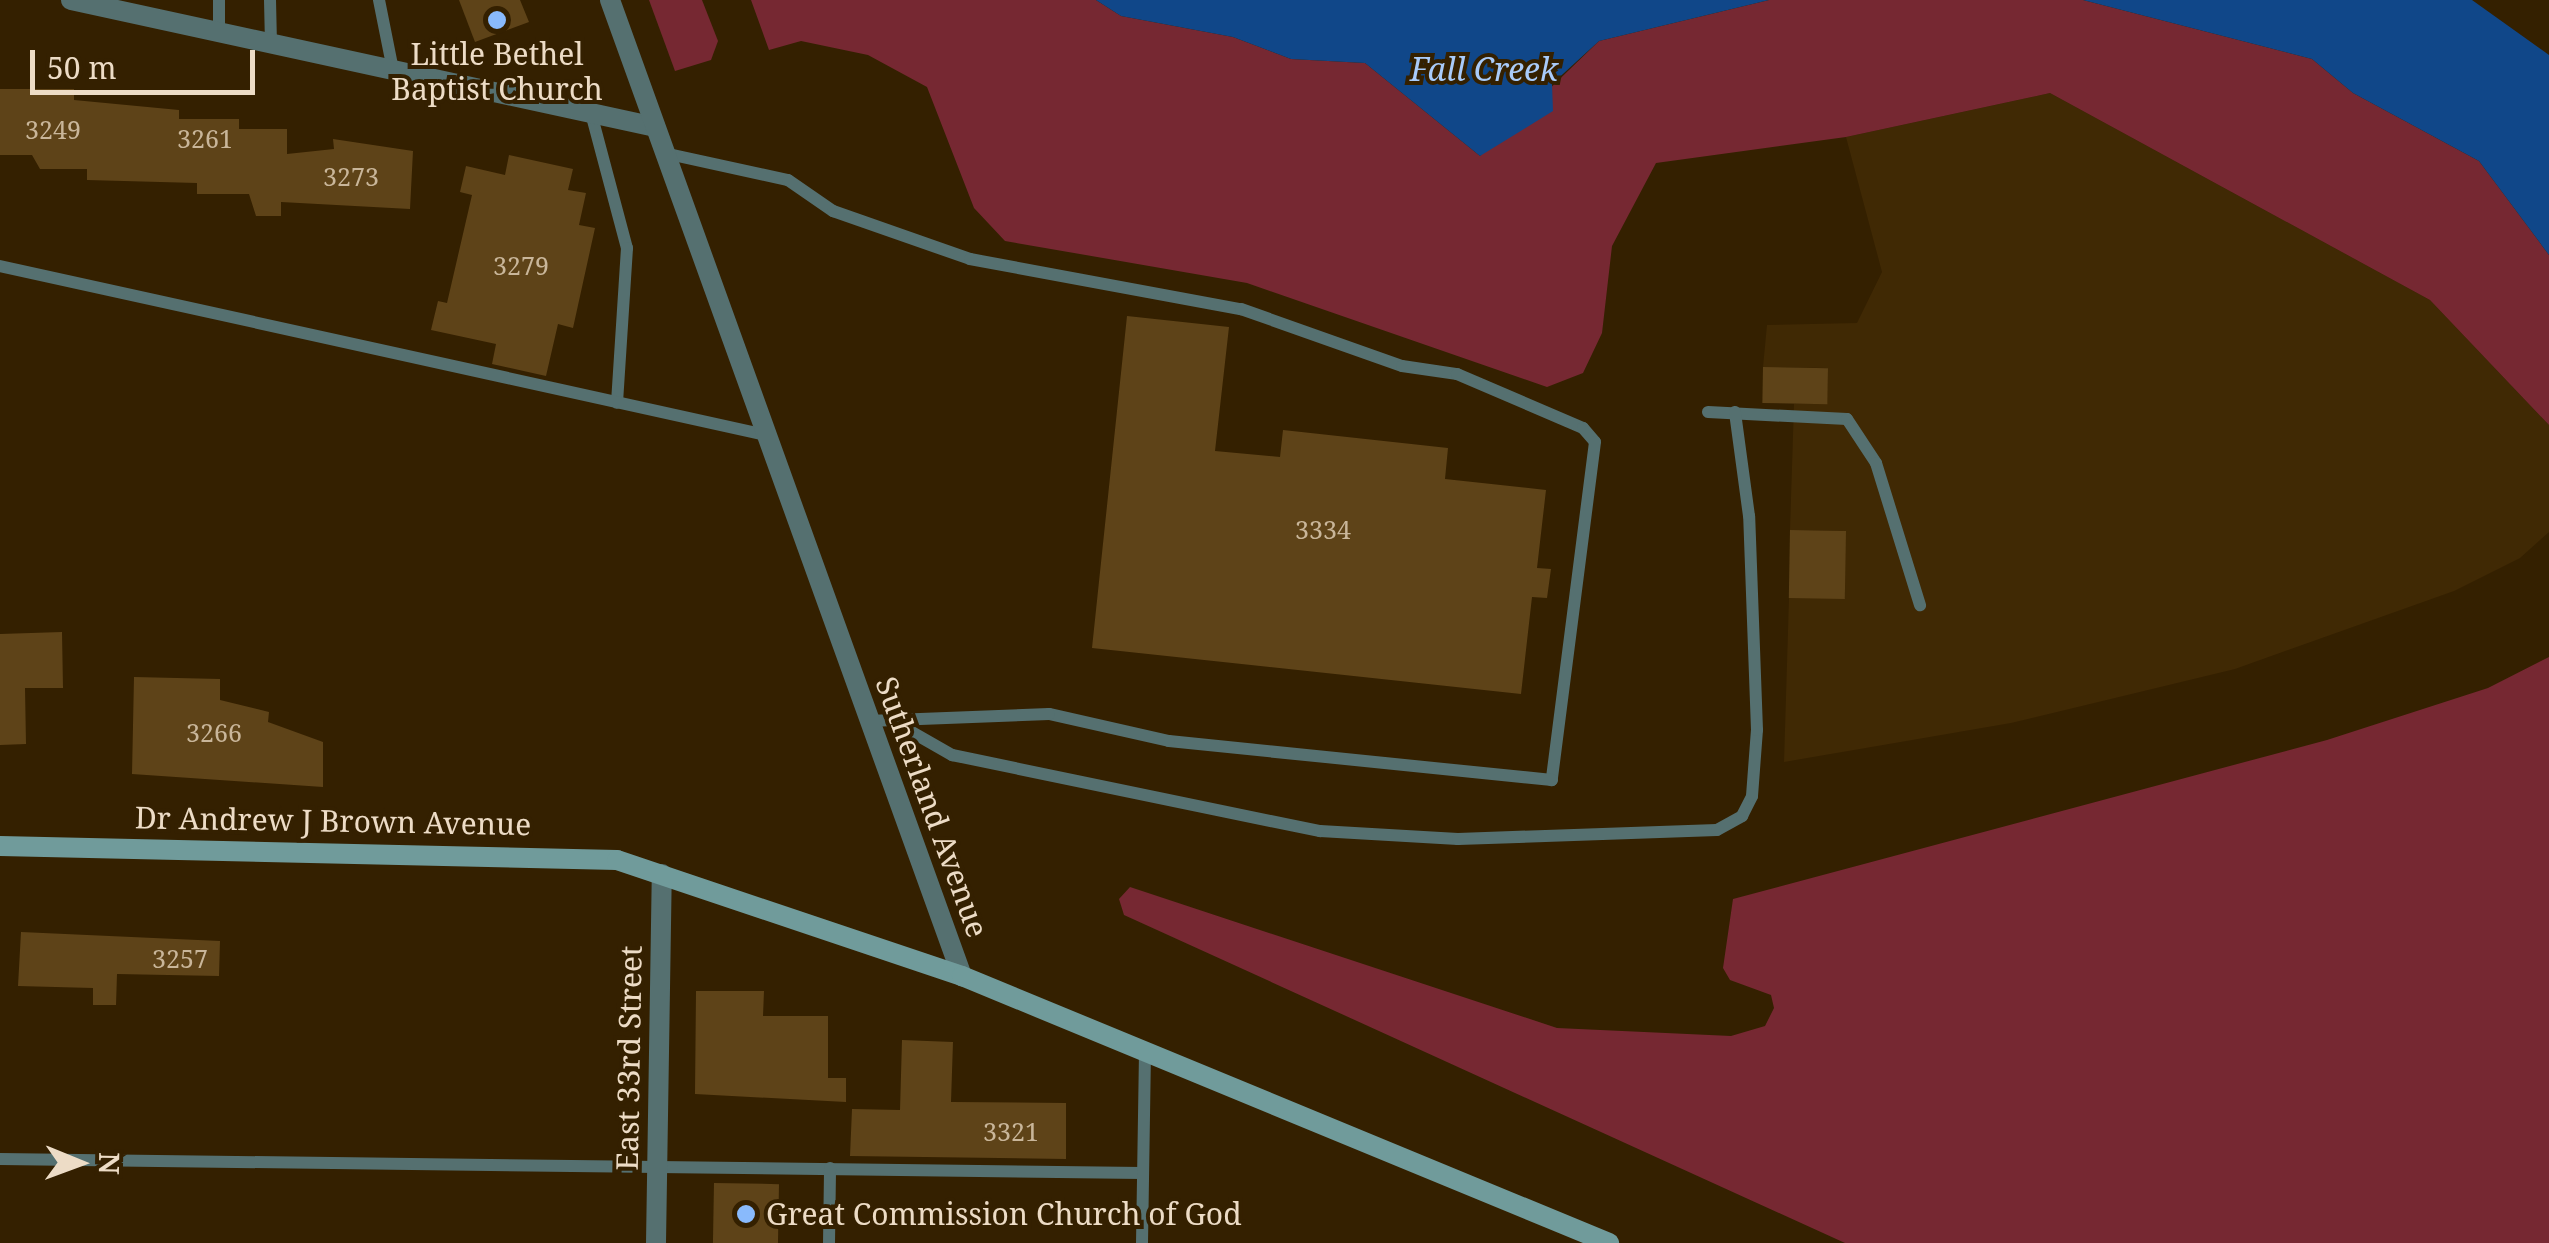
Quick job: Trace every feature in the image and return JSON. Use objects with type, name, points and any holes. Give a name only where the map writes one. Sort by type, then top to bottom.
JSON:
[{"type":"main road","name":"Dr Andrew J Brown Avenue","points":[[0,846],[586,854],[662,874],[962,976]]},
{"type":"main road","name":"Sutherland Avenue","points":[[962,976],[1609,1243]]},
{"type":"street","points":[[71,0],[655,127]]},
{"type":"street","name":"Sutherland Avenue","points":[[610,0],[766,435],[878,720],[962,976]]},
{"type":"street","name":"East 33rd Street","points":[[656,1243],[662,874]]},
{"type":"lane","points":[[219,0],[219,32]]},
{"type":"lane","points":[[270,0],[271,44]]},
{"type":"lane","points":[[379,0],[393,70]]},
{"type":"lane","points":[[591,113],[627,248],[617,402]]},
{"type":"lane","points":[[664,153],[788,180],[833,211],[970,258],[1242,309],[1402,366],[1457,374],[1583,428],[1594,442],[1552,780],[1169,741],[1049,714],[878,720]]},
{"type":"lane","points":[[0,266],[766,435]]},
{"type":"lane","points":[[1708,412],[1847,419],[1876,463],[1920,605]]},
{"type":"lane","points":[[878,720],[952,755],[1320,831],[1458,839],[1717,830],[1742,816],[1752,796],[1757,730],[1749,516],[1735,412]]},
{"type":"lane","points":[[1142,1243],[1145,1054]]},
{"type":"lane","points":[[0,1159],[1142,1173]]},
{"type":"lane","points":[[830,1168],[830,1243]]},
{"type":"shaded area","points":[[649,0],[702,0],[718,41],[711,60],[675,71]]},
{"type":"shaded area","points":[[751,0],[1096,0],[1121,16],[1233,37],[1291,59],[1365,63],[1480,156],[1599,41],[1769,0],[2083,0],[2312,59],[2353,93],[2479,161],[2549,255],[2549,425],[2430,300],[2050,93],[1846,137],[1656,163],[1612,246],[1602,333],[1583,373],[1547,387],[1247,283],[1005,241],[974,208],[927,87],[868,55],[801,41],[769,50]]},
{"type":"shaded area","points":[[2050,93],[2430,300],[2549,425],[2549,532],[2520,558],[2454,591],[2235,669],[2011,723],[1784,762],[1789,598],[1845,598],[1845,531],[1790,530],[1794,404],[1827,404],[1828,368],[1763,367],[1767,325],[1857,323],[1882,272],[1846,137]]},
{"type":"shaded area","points":[[2549,657],[2549,1243],[1845,1243],[1124,915],[1119,899],[1130,887],[1557,1028],[1731,1036],[1765,1026],[1774,1008],[1771,995],[1730,980],[1723,968],[1733,899],[2327,740],[2488,688]]},
{"type":"water","name":"Fall Creek","points":[[1096,0],[1769,0],[1599,41],[1552,84],[1553,111],[1480,156],[1365,63],[1291,59],[1233,37],[1121,16]]},
{"type":"water","points":[[2083,0],[2472,0],[2549,55],[2549,255],[2479,161],[2353,93],[2312,59]]},
{"type":"building","name":"Little Bethel Baptist Church","points":[[459,0],[520,0],[529,22],[475,42]]},
{"type":"building","points":[[0,89],[74,89],[74,100],[179,110],[179,119],[239,119],[239,129],[287,129],[287,154],[334,149],[333,139],[413,151],[410,209],[281,202],[281,216],[256,216],[249,194],[197,194],[197,183],[87,180],[87,169],[40,169],[32,155],[0,155]]},
{"type":"building","points":[[509,155],[573,169],[568,190],[586,193],[579,225],[595,228],[573,328],[558,324],[546,376],[492,364],[496,344],[431,330],[438,301],[447,303],[472,195],[460,192],[466,166],[505,175]]},
{"type":"building","points":[[1127,316],[1229,327],[1215,451],[1280,457],[1283,430],[1448,448],[1445,479],[1546,490],[1537,568],[1551,569],[1547,598],[1532,597],[1521,694],[1092,648]]},
{"type":"building","points":[[1763,367],[1828,368],[1827,404],[1762,403]]},
{"type":"building","points":[[1790,530],[1846,531],[1845,599],[1789,598]]},
{"type":"building","points":[[62,632],[63,688],[25,688],[26,744],[0,745],[0,634]]},
{"type":"building","points":[[134,677],[220,679],[220,700],[269,712],[268,722],[323,742],[323,787],[132,774]]},
{"type":"building","points":[[21,932],[220,941],[219,976],[117,974],[116,1005],[93,1005],[93,988],[18,986]]},
{"type":"building","points":[[696,991],[764,991],[763,1016],[828,1016],[828,1078],[846,1078],[846,1102],[695,1094]]},
{"type":"building","points":[[902,1040],[953,1042],[951,1102],[1066,1103],[1066,1159],[850,1156],[852,1109],[900,1110]]},
{"type":"building","name":"Great Commission Church of God","points":[[714,1183],[779,1184],[778,1243],[713,1243]]},
{"type":"place","name":"Little Bethel Baptist Church","points":[[497,20]]},
{"type":"place","name":"Great Commission Church of God","points":[[746,1214]]}]
